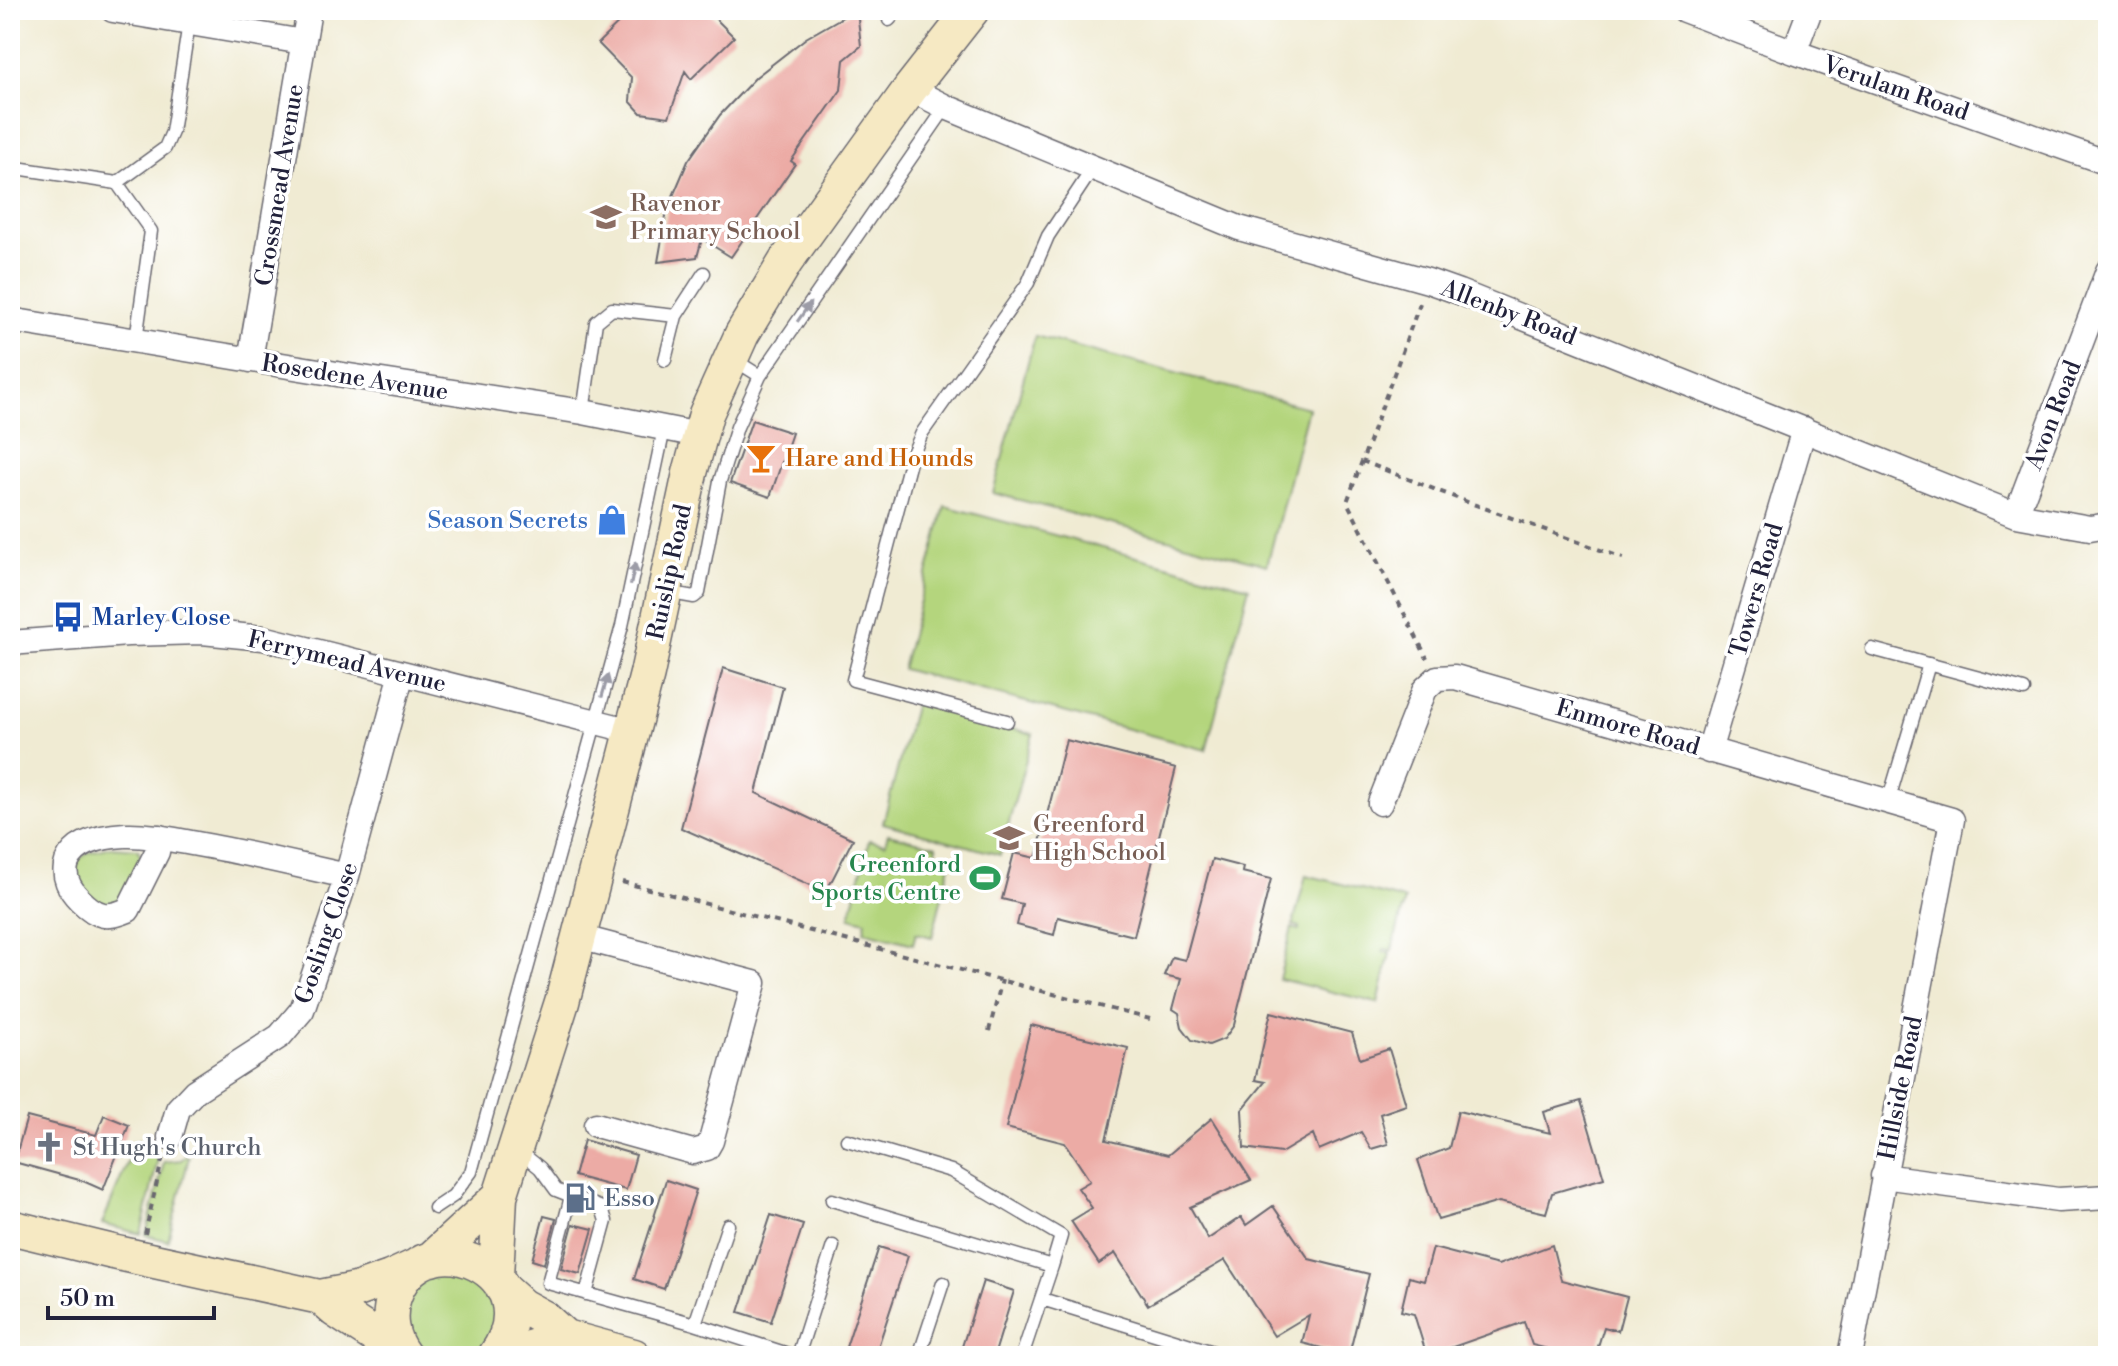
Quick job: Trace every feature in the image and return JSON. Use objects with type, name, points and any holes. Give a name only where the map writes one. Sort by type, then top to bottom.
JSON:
[{"type":"main road","name":"Ruislip Road","points":[[495,1356],[504,1343],[509,1324],[509,1306],[500,1283],[500,1196],[570,1004],[579,937],[665,592],[705,477],[699,435],[706,414],[760,301],[786,261],[910,89],[972,10]]},
{"type":"main road","name":"Ruislip Road","points":[[422,1263],[500,1196]]},
{"type":"main road","points":[[10,1227],[320,1297],[362,1288],[422,1263],[448,1256],[464,1258],[480,1264],[522,1306],[586,1346]]},
{"type":"main road","points":[[402,1355],[390,1325],[391,1307],[398,1286],[422,1263]]},
{"type":"main road","points":[[320,1297],[402,1355]]},
{"type":"main road","points":[[503,1356],[586,1346],[634,1356]]},
{"type":"street","points":[[113,10],[303,42]]},
{"type":"street","name":"Crossmead Avenue","points":[[250,360],[309,10]]},
{"type":"street","name":"Verulam Road","points":[[1684,10],[2108,163]]},
{"type":"street","points":[[1794,52],[1810,10]]},
{"type":"street","name":"Allenby Road","points":[[910,89],[946,107],[1239,228],[1459,292],[2016,515],[2090,528],[2108,525]]},
{"type":"street","name":"Avon Road","points":[[2016,515],[2108,271]]},
{"type":"street","name":"Rosedene Avenue","points":[[10,320],[583,412],[699,435]]},
{"type":"street","name":"Towers Road","points":[[1709,751],[1804,429]]},
{"type":"street","name":"Ferrymead Avenue","points":[[10,643],[202,632],[263,638],[632,731]]},
{"type":"street","name":"Gosling Close","points":[[166,1146],[178,1109],[195,1091],[280,1036],[302,1010],[347,876],[402,673]]},
{"type":"street","name":"Enmore Road","points":[[1437,678],[1455,677],[1952,820]]},
{"type":"street","points":[[1380,803],[1425,689],[1437,678]]},
{"type":"street","name":"Hillside Road","points":[[1850,1356],[1952,820]]},
{"type":"street","points":[[159,837],[253,854],[347,876]]},
{"type":"street","points":[[579,937],[754,983],[707,1148],[693,1152],[596,1125]]},
{"type":"street","points":[[1883,1176],[2058,1200],[2108,1197]]},
{"type":"lane","points":[[10,167],[117,183],[165,148],[172,132],[189,23]]},
{"type":"lane","points":[[705,477],[737,427],[760,376],[946,107]]},
{"type":"lane","points":[[1007,721],[853,680],[911,458],[922,433],[1028,283],[1048,236],[1093,168]]},
{"type":"lane","points":[[117,183],[151,231],[136,340]]},
{"type":"lane","points":[[665,360],[676,316],[704,273]]},
{"type":"lane","points":[[583,412],[596,322],[612,309],[676,316]]},
{"type":"lane","points":[[731,357],[760,376]]},
{"type":"lane","points":[[435,1208],[453,1196],[471,1172],[622,626],[664,429]]},
{"type":"lane","points":[[1872,649],[2024,690]]},
{"type":"lane","points":[[1888,802],[1929,664]]},
{"type":"lane","points":[[847,1140],[951,1171],[1061,1236],[1022,1356]]},
{"type":"lane","points":[[516,1149],[540,1168],[556,1190],[602,1208],[606,1221],[586,1294]]},
{"type":"lane","points":[[571,1197],[548,1283],[796,1356],[833,1246]]},
{"type":"lane","points":[[832,1200],[1052,1266]]},
{"type":"lane","points":[[695,1324],[728,1225]]},
{"type":"lane","points":[[919,1356],[943,1283]]},
{"type":"lane","points":[[1042,1299],[1226,1356]]},
{"type":"path","points":[[1428,281],[1347,502],[1437,678]]},
{"type":"path","points":[[1362,461],[1623,558]]},
{"type":"path","points":[[617,881],[1150,1019]]},
{"type":"path","points":[[989,1031],[1002,980]]},
{"type":"path","points":[[146,1230],[166,1146]]},
{"type":"green space","points":[[1035,336],[1308,408],[1267,565],[993,493]]},
{"type":"green space","points":[[945,506],[1249,587],[1206,750],[902,669]]},
{"type":"green space","points":[[915,703],[1033,734],[1000,855],[883,823]]},
{"type":"green space","points":[[888,834],[937,846],[935,857],[951,861],[932,937],[916,933],[913,944],[864,931],[866,921],[850,917],[869,840],[885,844]]},
{"type":"green space","points":[[111,847],[138,849],[141,858],[121,904],[98,904],[80,886],[76,873],[79,859],[90,852]]},
{"type":"green space","points":[[1306,875],[1405,900],[1392,950],[1384,949],[1383,952],[1390,953],[1378,1003],[1279,979],[1292,928],[1299,930],[1300,927],[1293,925]]},
{"type":"green space","points":[[137,1140],[147,1143],[158,1159],[141,1234],[102,1224]]},
{"type":"green space","points":[[189,1157],[168,1241],[146,1235],[164,1162],[181,1160]]},
{"type":"green space","points":[[433,1267],[489,1286],[497,1318],[483,1348],[472,1356],[424,1356],[409,1344],[402,1299]]},
{"type":"building","points":[[632,10],[707,10],[734,37],[691,79],[685,71],[669,117],[641,113],[630,101],[632,78],[598,43]]},
{"type":"building","points":[[855,10],[861,46],[844,60],[841,90],[791,161],[795,164],[731,257],[702,239],[697,257],[658,262],[667,210],[688,161],[720,115],[756,77],[806,38]]},
{"type":"building","name":"Hare and Hounds","points":[[752,420],[792,433],[770,497],[730,483]]},
{"type":"building","points":[[723,668],[783,687],[756,793],[853,839],[826,892],[681,828]]},
{"type":"building","points":[[1066,740],[1176,768],[1134,936],[1058,917],[1054,935],[1017,925],[1022,904],[1002,899],[1014,853],[1036,858]]},
{"type":"building","points":[[1212,859],[1243,867],[1242,872],[1271,879],[1234,1025],[1224,1039],[1209,1045],[1192,1040],[1182,1027],[1179,1013],[1173,1009],[1181,979],[1164,975],[1172,957],[1185,960]]},
{"type":"building","points":[[1271,1012],[1352,1033],[1360,1059],[1389,1049],[1406,1105],[1380,1114],[1388,1144],[1371,1149],[1361,1132],[1319,1150],[1313,1134],[1281,1153],[1244,1148],[1242,1110],[1265,1082],[1255,1080]]},
{"type":"building","points":[[1031,1025],[1128,1048],[1106,1140],[1168,1155],[1212,1118],[1251,1180],[1190,1207],[1208,1239],[1241,1217],[1246,1225],[1273,1206],[1309,1259],[1369,1274],[1349,1355],[1302,1343],[1309,1315],[1274,1336],[1225,1260],[1148,1305],[1115,1253],[1099,1264],[1071,1221],[1092,1208],[1078,1188],[1090,1181],[1065,1143],[1006,1128]]},
{"type":"building","points":[[1581,1101],[1604,1178],[1552,1193],[1546,1213],[1499,1202],[1438,1220],[1418,1160],[1449,1148],[1458,1111],[1550,1133],[1544,1112]]},
{"type":"building","points":[[104,1115],[129,1125],[103,1190],[83,1181],[14,1162],[27,1117],[96,1135]]},
{"type":"building","points":[[584,1140],[636,1155],[626,1190],[574,1176]]},
{"type":"building","points":[[666,1180],[696,1190],[664,1289],[634,1279]]},
{"type":"building","points":[[771,1215],[803,1225],[771,1322],[739,1312]]},
{"type":"building","points":[[544,1216],[556,1219],[544,1264],[532,1260]]},
{"type":"building","points":[[573,1224],[593,1229],[580,1274],[561,1269]]},
{"type":"building","points":[[1552,1245],[1561,1280],[1627,1297],[1618,1331],[1604,1327],[1595,1356],[1575,1356],[1532,1345],[1524,1322],[1427,1356],[1414,1314],[1401,1311],[1409,1277],[1424,1281],[1433,1248],[1498,1265]]},
{"type":"building","points":[[879,1247],[908,1256],[873,1356],[846,1347]]},
{"type":"building","points":[[983,1281],[1014,1291],[994,1356],[959,1356]]},
{"type":"place","name":"Ravenor Primary School","points":[[606,217]]},
{"type":"place","name":"Hare and Hounds","points":[[761,458]]},
{"type":"place","name":"Season Secrets","points":[[612,520]]},
{"type":"place","name":"Marley Close","points":[[68,617]]},
{"type":"place","name":"Greenford High School","points":[[1009,838]]},
{"type":"place","name":"Greenford Sports Centre","points":[[985,878]]},
{"type":"place","name":"St Hugh's Church","points":[[49,1147]]},
{"type":"place","name":"Esso","points":[[580,1198]]}]
